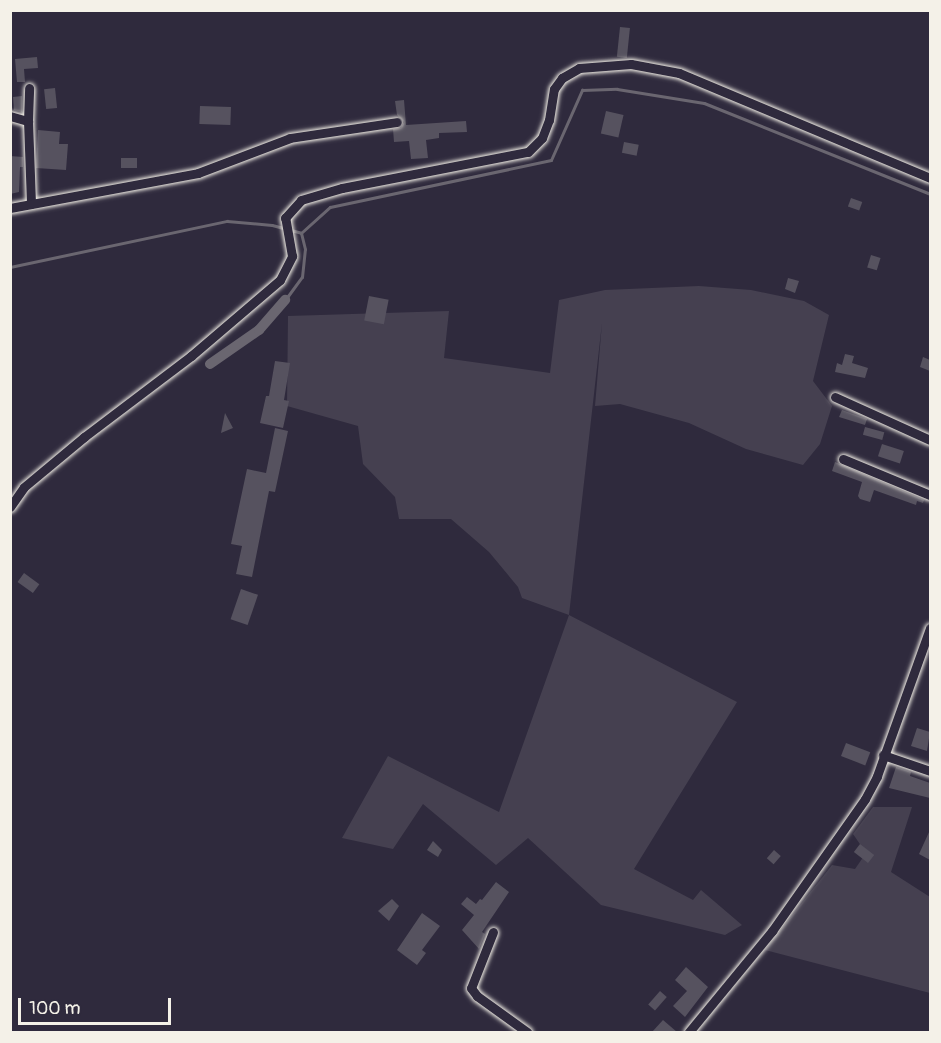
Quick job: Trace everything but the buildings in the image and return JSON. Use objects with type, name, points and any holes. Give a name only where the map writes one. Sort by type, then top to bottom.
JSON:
[{"type":"street","points":[[10,507],[24,486],[268,292],[287,270],[292,256],[288,245],[285,218],[301,200],[342,188],[528,152],[542,138],[549,120],[554,89],[562,78],[579,68],[612,64],[654,68],[703,82],[930,178]]},
{"type":"street","points":[[29,88],[31,204]]},
{"type":"street","points":[[10,116],[28,121]]},
{"type":"street","points":[[10,208],[198,173],[290,138],[397,122]]},
{"type":"street","points":[[836,397],[930,440]]},
{"type":"street","points":[[843,459],[930,495]]},
{"type":"street","points":[[689,1032],[772,931],[865,799],[930,628]]},
{"type":"street","points":[[883,755],[930,771]]},
{"type":"street","points":[[493,932],[474,975],[471,988],[527,1032]]},
{"type":"shaded area","points":[[699,286],[751,290],[804,301],[829,315],[813,381],[832,406],[820,444],[803,465],[746,449],[689,423],[620,404],[595,406],[602,323],[569,615],[522,598],[518,587],[489,552],[451,519],[399,519],[395,497],[363,464],[358,426],[287,406],[288,316],[449,311],[444,358],[550,373],[559,300],[605,290]]},
{"type":"shaded area","points":[[569,615],[737,702],[634,869],[693,900],[701,890],[742,925],[725,935],[601,905],[528,838],[496,865],[423,804],[393,849],[342,838],[388,756],[499,812]]},
{"type":"shaded area","points":[[873,807],[912,807],[891,872],[930,897],[930,993],[765,950],[832,865],[855,869],[866,853],[853,834]]},
{"type":"waterway","points":[[285,300],[302,277],[305,249],[301,233],[330,207],[551,160],[582,90],[617,89],[704,103],[930,194]]},
{"type":"waterway","points":[[10,267],[227,221],[272,225],[301,233]]},
{"type":"waterway","points":[[210,364],[259,330],[285,300]]}]
